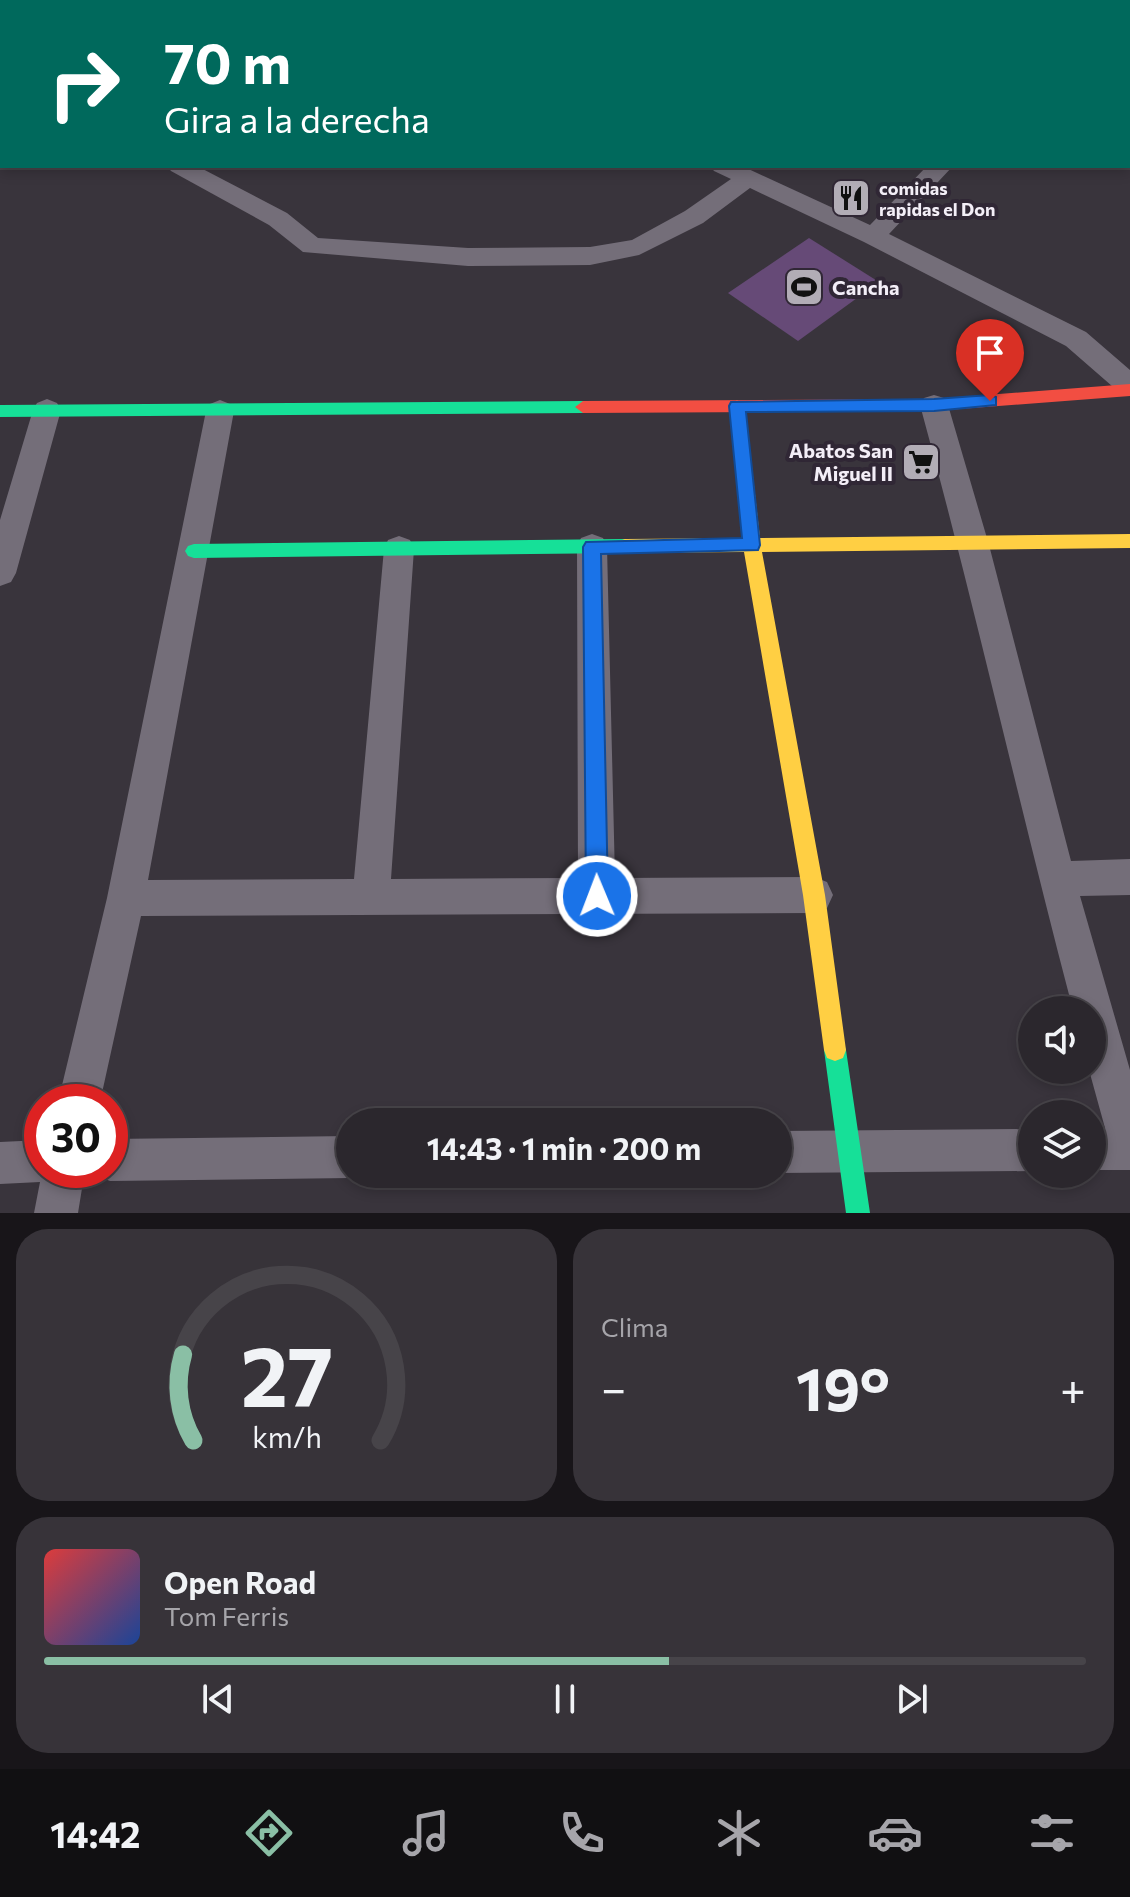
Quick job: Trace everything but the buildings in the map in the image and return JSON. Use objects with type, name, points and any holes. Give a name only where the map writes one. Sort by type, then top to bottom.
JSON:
[{"type":"street","points":[[183,168],[278,219],[312,246],[468,257],[590,256],[639,247],[694,217],[749,178]]},
{"type":"street","points":[[726,168],[873,236],[1076,339],[1130,388]]},
{"type":"street","points":[[873,236],[939,168]]},
{"type":"street","points":[[0,411],[934,405],[1130,388]]},
{"type":"street","points":[[934,405],[974,545],[1057,879],[1130,1146],[1106,1148]]},
{"type":"street","points":[[737,406],[752,545],[814,895],[858,1213]]},
{"type":"street","points":[[0,573],[47,410]]},
{"type":"street","points":[[83,1084],[126,898],[220,411]]},
{"type":"street","points":[[194,551],[1130,541]]},
{"type":"street","points":[[592,547],[597,896]]},
{"type":"street","points":[[371,897],[399,549]]},
{"type":"street","points":[[1057,879],[1130,877]]},
{"type":"street","points":[[126,898],[814,895]]},
{"type":"street","points":[[792,1152],[1018,1150]]},
{"type":"street","points":[[128,1160],[336,1157]]},
{"type":"street","points":[[0,1163],[24,1162]]},
{"type":"street","points":[[56,1213],[61,1188]]},
{"type":"shaded area","name":"Cancha","points":[[809,238],[879,282],[798,341],[728,293]]},
{"type":"traffic: fast","points":[[0,411],[583,407]]},
{"type":"traffic: fast","points":[[194,551],[625,546]]},
{"type":"traffic: fast","points":[[835,1050],[858,1213]]},
{"type":"traffic: slow","points":[[737,406],[752,545],[814,895],[835,1050]]},
{"type":"traffic: slow","points":[[625,546],[1130,541]]},
{"type":"traffic: jam","points":[[583,407],[934,405],[1130,390]]},
{"type":"place","name":"comidas rapidas el Don","points":[[851,198]]},
{"type":"place","name":"Cancha","points":[[804,287]]},
{"type":"place","name":"Abatos San Miguel II","points":[[921,462]]},
{"type":"route","points":[[597,896],[592,547],[752,545],[737,406],[934,405],[990,401]]}]
